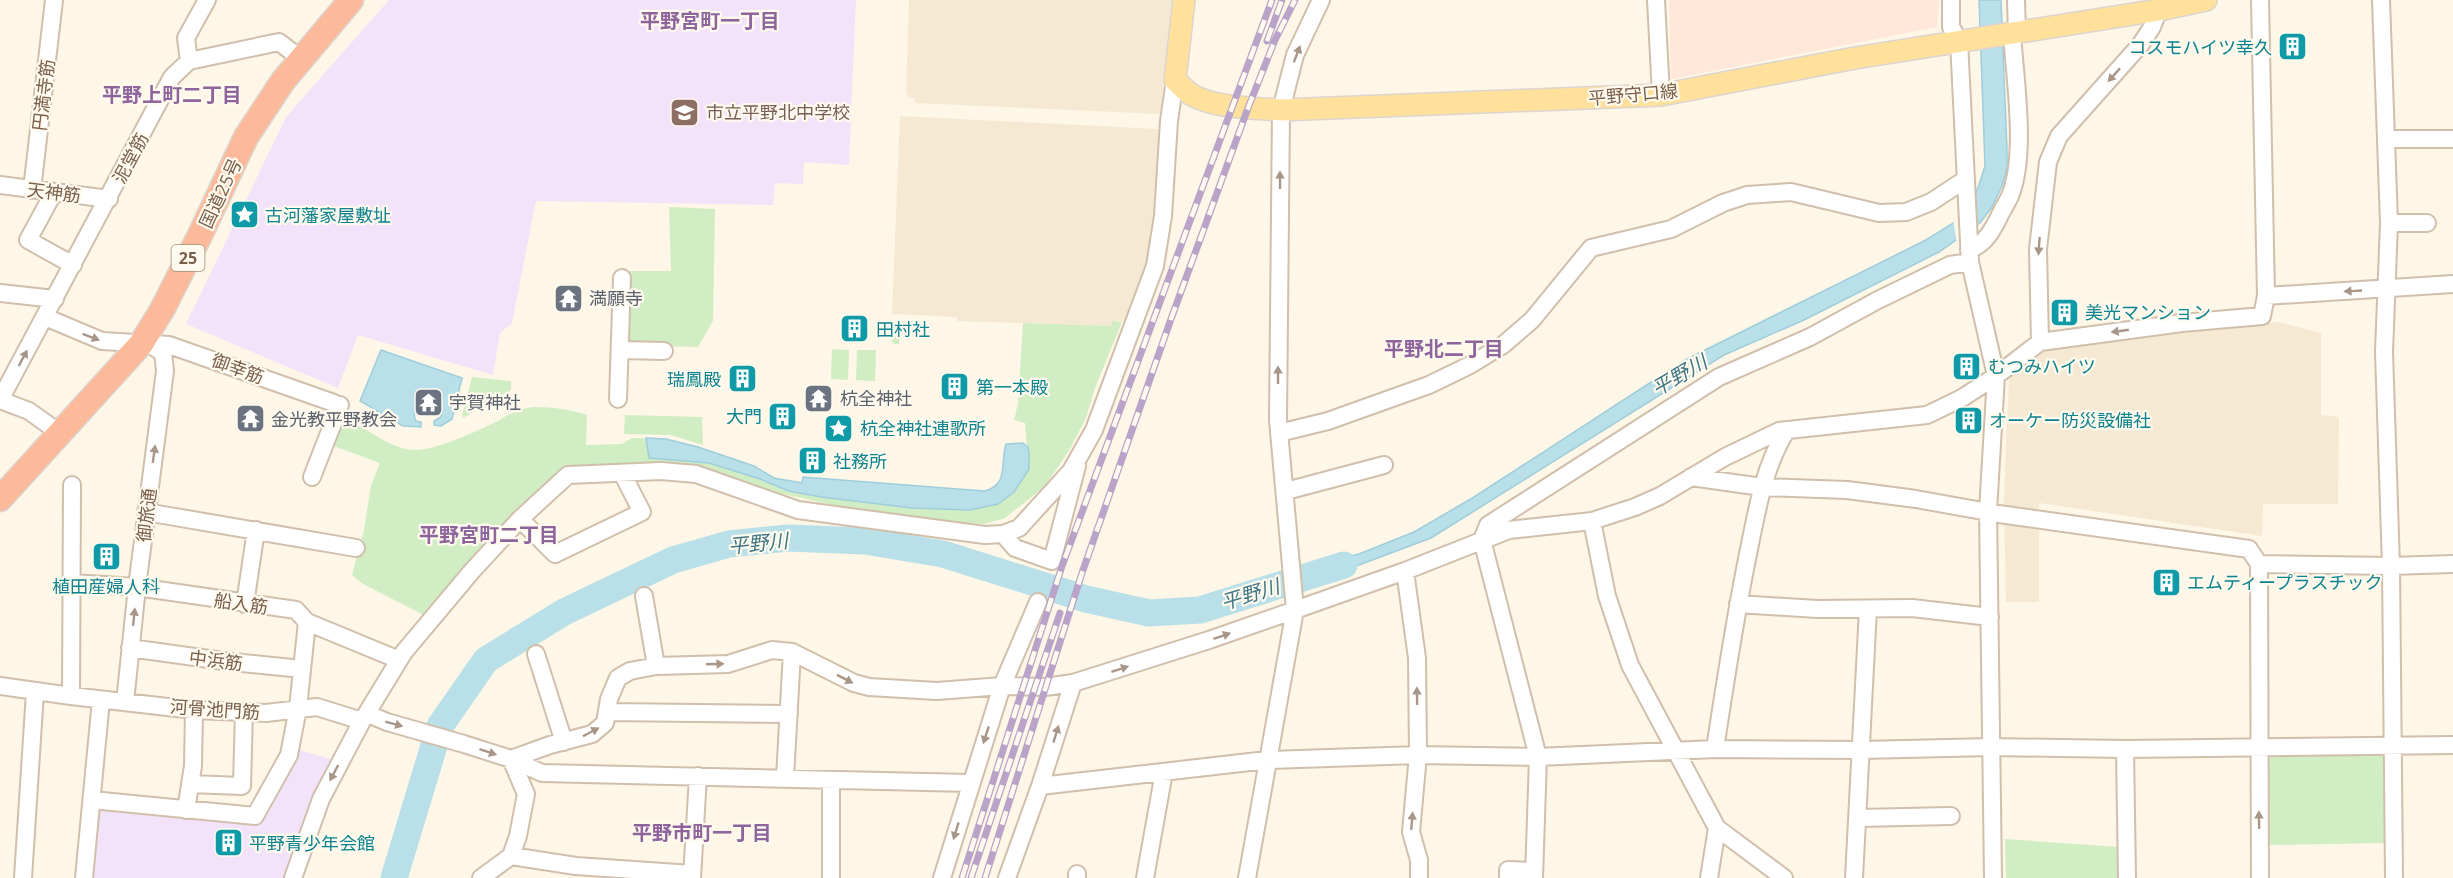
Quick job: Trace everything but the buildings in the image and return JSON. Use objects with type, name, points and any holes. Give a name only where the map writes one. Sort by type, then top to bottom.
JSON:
[{"type":"highway","name":"国道25号","points":[[0,499],[141,344],[162,310],[196,243],[246,137],[283,81],[351,0]]},
{"type":"main road","points":[[1175,80],[1184,0]]},
{"type":"main road","name":"平野守口線","points":[[1175,80],[1190,94],[1207,100],[1240,107],[1281,110],[1661,95],[1855,58],[2012,34],[2161,5],[2206,0]]},
{"type":"street","name":"円満寺筋","points":[[32,190],[54,0]]},
{"type":"street","points":[[207,0],[186,38],[189,61],[279,42],[301,59]]},
{"type":"street","points":[[1247,878],[1295,605],[1280,434],[1281,110],[1295,55],[1321,0]]},
{"type":"street","points":[[1656,0],[1661,95]]},
{"type":"street","points":[[1951,0],[1951,27],[1966,40],[1962,179],[1967,199],[1969,253],[1996,376],[1988,511],[1993,878]]},
{"type":"street","points":[[1508,878],[1508,870],[1534,875],[1538,757],[1482,540],[1488,525],[1719,377],[1810,337],[1878,300],[1950,265],[1980,246],[1991,232],[2010,196],[2017,168],[2018,115],[2012,34],[2016,0]]},
{"type":"street","points":[[483,877],[511,856],[518,836],[526,794],[511,759],[592,734],[605,723],[618,678],[630,671],[656,666],[728,664],[772,650],[792,652],[854,683],[869,687],[937,691],[1002,686],[1045,687],[1072,683],[1209,640],[1295,605],[1405,571],[1509,530],[1592,521],[1635,507],[1725,457],[1779,431],[1928,415],[1962,398],[1996,376],[2040,342],[2182,323],[2262,316],[2266,296],[2260,0]]},
{"type":"street","points":[[2381,0],[2389,223],[2388,282],[2385,290],[2394,878]]},
{"type":"street","points":[[2040,342],[2038,249],[2048,162],[2060,136],[2141,44],[2152,27],[2161,5]]},
{"type":"street","name":"泥堂筋","points":[[0,400],[172,77],[189,61]]},
{"type":"street","points":[[293,878],[321,799],[399,660],[471,571],[519,519],[568,475],[661,471],[696,474],[798,510],[985,535],[1003,534],[1019,528],[1071,471],[1094,430],[1155,266],[1163,216],[1169,121],[1175,80]]},
{"type":"street","points":[[2387,139],[2453,139]]},
{"type":"street","points":[[1280,434],[1328,421],[1430,385],[1487,355],[1503,345],[1532,320],[1591,248],[1671,229],[1723,203],[1747,195],[1791,192],[1879,213],[1906,212],[1931,202],[1962,179]]},
{"type":"street","name":"天神筋","points":[[0,185],[109,199]]},
{"type":"street","points":[[54,192],[28,240],[73,265]]},
{"type":"street","points":[[2389,223],[2427,223]]},
{"type":"street","points":[[618,399],[622,278]]},
{"type":"street","points":[[2266,296],[2453,284]]},
{"type":"street","points":[[0,293],[54,299]]},
{"type":"street","name":"御幸筋","points":[[45,317],[102,341],[169,345],[337,404],[312,477]]},
{"type":"street","name":"御旅通","points":[[125,702],[165,357],[156,348],[141,344]]},
{"type":"street","points":[[620,350],[664,351]]},
{"type":"street","points":[[0,400],[29,411],[61,434]]},
{"type":"street","points":[[1715,749],[1738,604],[1762,487],[1774,450],[1786,431]]},
{"type":"street","points":[[1003,534],[1016,548],[1052,561],[1079,455]]},
{"type":"street","points":[[1286,491],[1384,465]]},
{"type":"street","points":[[519,519],[555,554],[642,512],[622,473]]},
{"type":"street","points":[[1691,477],[1762,487],[1847,490],[2249,549],[2259,564],[2260,878]]},
{"type":"street","points":[[71,696],[72,485]]},
{"type":"street","points":[[146,512],[356,548]]},
{"type":"street","points":[[1592,521],[1607,596],[1630,665],[1676,752],[1717,828],[1784,878]]},
{"type":"street","points":[[245,604],[256,531]]},
{"type":"street","points":[[2259,564],[2391,566],[2453,564]]},
{"type":"street","points":[[1405,571],[1417,658],[1418,755],[1411,832],[1419,860],[1419,878]]},
{"type":"street","name":"船入筋","points":[[71,583],[137,587],[296,610],[307,622],[399,660]]},
{"type":"street","points":[[644,596],[656,666]]},
{"type":"street","points":[[942,878],[1002,686],[1038,602]]},
{"type":"street","points":[[1738,604],[1817,609],[1826,607],[1912,608],[1990,617]]},
{"type":"street","points":[[1854,878],[1868,609]]},
{"type":"street","points":[[92,800],[255,816],[289,755],[298,708],[307,622]]},
{"type":"street","name":"中浜筋","points":[[130,648],[302,669]]},
{"type":"street","points":[[785,778],[792,652]]},
{"type":"street","points":[[536,654],[564,742]]},
{"type":"street","points":[[1007,878],[1040,786],[1072,683]]},
{"type":"street","name":"河骨池門筋","points":[[0,686],[194,710],[266,713],[316,707],[422,731],[511,759],[542,773],[970,783]]},
{"type":"street","points":[[23,878],[35,692]]},
{"type":"street","points":[[84,878],[101,700]]},
{"type":"street","points":[[186,810],[190,784],[194,710]]},
{"type":"street","points":[[190,784],[242,786],[244,712]]},
{"type":"street","points":[[607,712],[789,714]]},
{"type":"street","points":[[1040,786],[1267,760],[1418,755],[1538,757],[1715,749],[1861,750],[1991,747],[2125,749],[2453,744]]},
{"type":"street","points":[[2125,749],[2127,878]]},
{"type":"street","points":[[1145,878],[1164,772]]},
{"type":"street","points":[[511,856],[576,866],[692,876],[698,776]]},
{"type":"street","points":[[831,780],[831,878]]},
{"type":"street","points":[[1858,818],[1951,816]]},
{"type":"street","points":[[1709,878],[1717,828]]},
{"type":"shaded area","points":[[389,0],[856,0],[849,165],[804,162],[803,184],[775,183],[773,205],[536,201],[512,323],[500,333],[493,375],[358,335],[338,388],[186,324],[286,117]]},
{"type":"shaded area","points":[[909,0],[1173,0],[1160,114],[915,103],[915,98],[910,98],[906,93]]},
{"type":"shaded area","points":[[1669,0],[1939,0],[1937,27],[1671,79]]},
{"type":"shaded area","points":[[900,116],[1157,129],[1163,134],[1149,269],[1131,321],[1112,321],[1112,326],[957,321],[957,317],[892,314]]},
{"type":"shaded area","points":[[2278,322],[2321,333],[2321,415],[2339,417],[2338,504],[2263,504],[2262,536],[2039,503],[2039,602],[2006,602],[2004,498],[2009,378],[2044,349]]},
{"type":"shaded area","name":"平野青少年会館","points":[[290,747],[340,762],[293,878],[84,878],[92,800],[254,816]]},
{"type":"green space","points":[[669,207],[715,209],[713,321],[698,347],[623,345],[627,271],[671,271]]},
{"type":"green space","points":[[1112,321],[1122,322],[1095,388],[1086,418],[1069,451],[1044,487],[1005,518],[984,524],[945,522],[851,509],[783,494],[724,476],[562,471],[522,505],[426,616],[363,584],[352,575],[364,530],[371,486],[380,463],[331,445],[344,417],[388,442],[415,450],[434,447],[457,439],[520,410],[537,407],[555,408],[587,415],[586,445],[622,444],[632,438],[656,439],[690,445],[774,480],[985,493],[1001,483],[1027,448],[1025,423],[1014,420],[1018,404],[1023,323],[1111,326]]},
{"type":"green space","points":[[887,325],[901,327],[899,344],[894,344],[886,333]]},
{"type":"green space","points":[[832,349],[849,350],[848,380],[831,379]]},
{"type":"green space","points":[[857,350],[876,350],[875,381],[856,380]]},
{"type":"green space","points":[[472,377],[511,381],[511,390],[463,418],[462,416]]},
{"type":"green space","points":[[625,415],[702,417],[703,445],[671,435],[624,434]]},
{"type":"green space","points":[[2384,755],[2385,843],[2267,845],[2266,763],[2271,757]]},
{"type":"green space","points":[[2005,839],[2119,847],[2119,878],[2006,878]]},
{"type":"water","points":[[1979,0],[2001,0],[2007,150],[2007,168],[2002,186],[1992,207],[1980,223],[1939,252],[1804,320],[1724,355],[1431,538],[1311,583],[1309,568],[1359,554],[1414,532],[1474,497],[1685,360],[1926,240],[1955,222],[1978,188],[1985,166]]},
{"type":"water","points":[[381,350],[462,378],[452,419],[441,426],[434,425],[434,421],[441,417],[442,410],[439,406],[434,405],[433,398],[423,398],[423,405],[418,406],[416,410],[415,419],[421,422],[421,427],[403,426],[360,401]]},
{"type":"water","points":[[646,438],[666,439],[698,447],[754,466],[774,478],[802,483],[803,477],[984,491],[992,488],[1000,479],[1006,444],[1023,443],[1028,447],[1029,469],[1014,492],[998,504],[970,510],[912,508],[789,491],[709,463],[649,458]]},
{"type":"pier","points":[[1975,188],[1976,229],[1957,244],[1953,219]]},
{"type":"waterway","name":"平野川","points":[[394,878],[440,726],[486,660],[564,612],[673,560],[729,544],[788,538],[865,541],[943,554],[1086,599],[1149,613],[1200,610],[1344,565]]},
{"type":"railway","points":[[962,878],[1062,566],[1272,0]]},
{"type":"railway","points":[[1267,41],[1282,0]]},
{"type":"railway","points":[[985,878],[1082,573],[1171,319],[1248,108],[1275,40],[1295,0]]},
{"type":"railway","points":[[971,878],[1060,613]]},
{"type":"place","name":"コスモハイツ幸久","points":[[2293,47]]},
{"type":"place","name":"市立平野北中学校","points":[[685,112]]},
{"type":"place","name":"古河藩家屋敷址","points":[[244,215]]},
{"type":"place","name":"満願寺","points":[[568,298]]},
{"type":"place","name":"美光マンション","points":[[2064,312]]},
{"type":"place","name":"田村社","points":[[855,329]]},
{"type":"place","name":"むつみハイツ","points":[[1967,366]]},
{"type":"place","name":"瑞鳳殿","points":[[742,379]]},
{"type":"place","name":"第一本殿","points":[[955,387]]},
{"type":"place","name":"杭全神社","points":[[819,398]]},
{"type":"place","name":"宇賀神社","points":[[428,402]]},
{"type":"place","name":"大門","points":[[783,416]]},
{"type":"place","name":"金光教平野教会","points":[[250,419]]},
{"type":"place","name":"オーケー防災設備社","points":[[1968,420]]},
{"type":"place","name":"杭全神社連歌所","points":[[839,428]]},
{"type":"place","name":"社務所","points":[[812,461]]},
{"type":"place","name":"植田産婦人科","points":[[106,557]]},
{"type":"place","name":"エムティープラスチック","points":[[2166,582]]},
{"type":"place","name":"平野青少年会館","points":[[228,843]]},
{"type":"district","name":"平野宮町一丁目","points":[[710,20]]},
{"type":"district","name":"平野上町二丁目","points":[[172,94]]},
{"type":"district","name":"平野北二丁目","points":[[1444,348]]},
{"type":"district","name":"平野宮町二丁目","points":[[489,534]]},
{"type":"district","name":"平野市町一丁目","points":[[702,832]]}]
